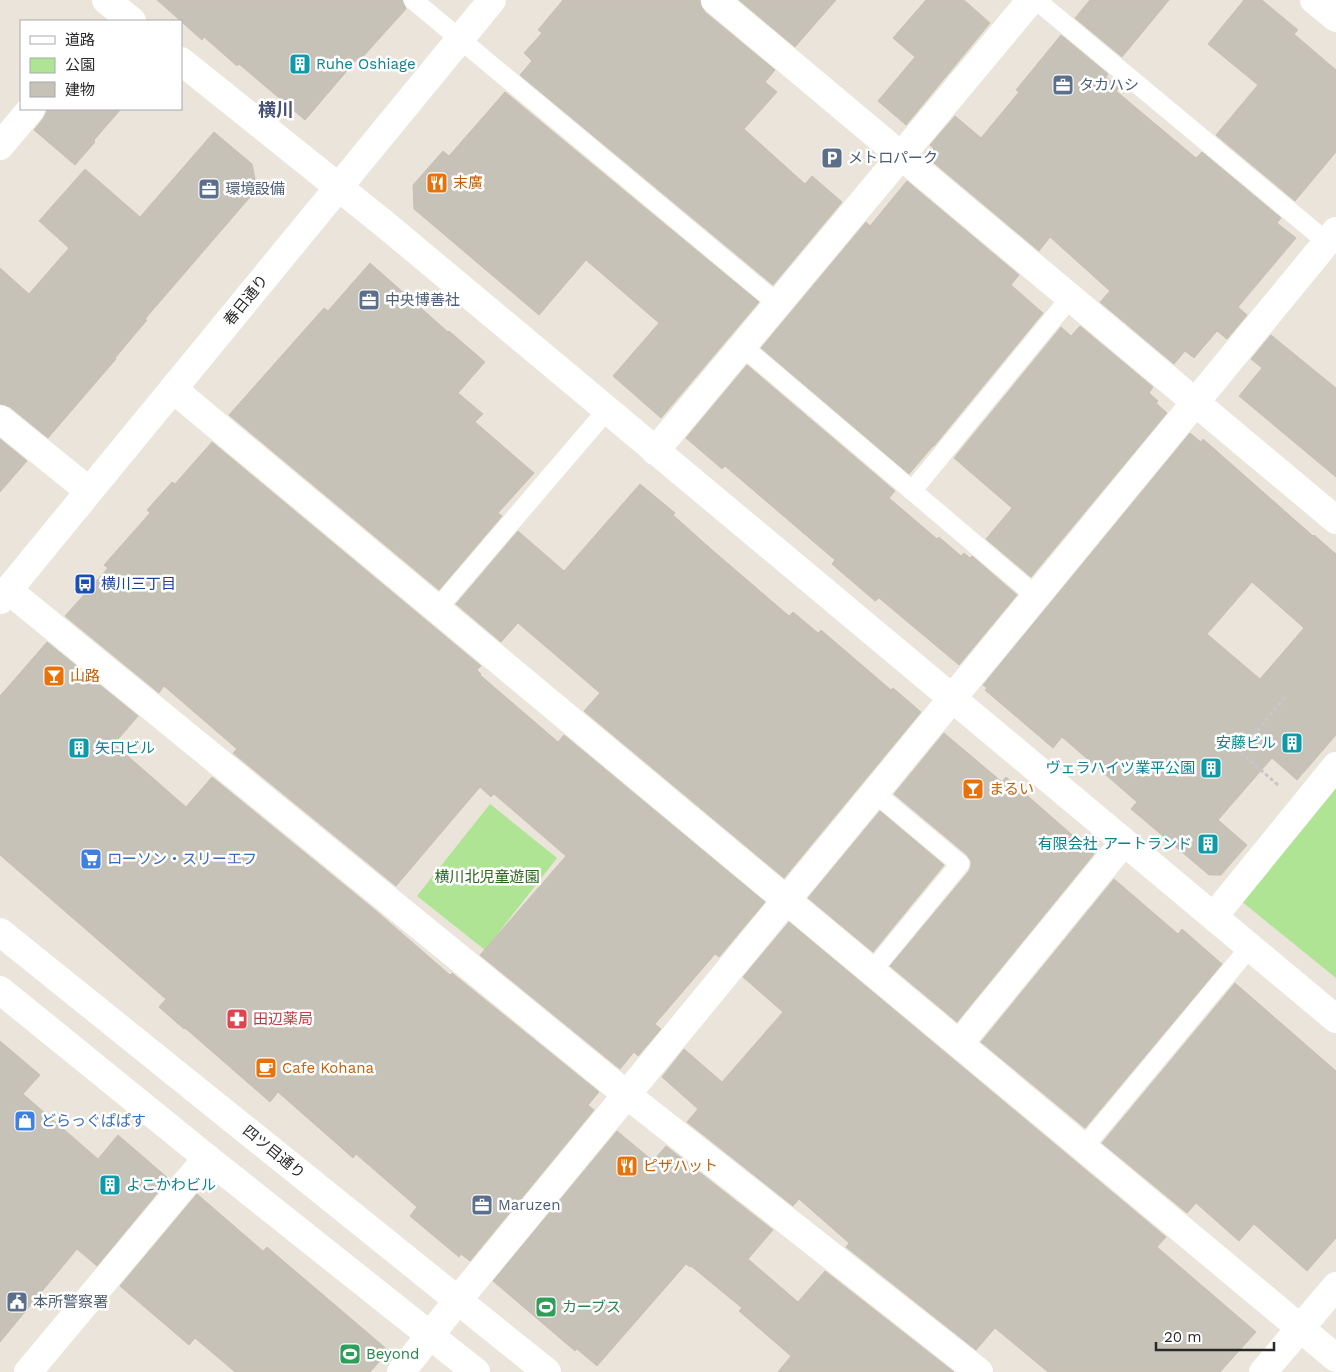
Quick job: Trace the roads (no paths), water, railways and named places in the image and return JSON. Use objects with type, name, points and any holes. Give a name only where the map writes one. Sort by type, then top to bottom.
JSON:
[{"type":"street","name":"春日通り","points":[[4,595],[492,0]]},
{"type":"street","points":[[715,0],[1336,520]]},
{"type":"street","points":[[655,451],[1031,0]]},
{"type":"street","points":[[1314,0],[1336,18]]},
{"type":"street","points":[[182,62],[338,187],[607,410],[1336,1019]]},
{"type":"street","points":[[0,146],[30,110]]},
{"type":"street","points":[[401,1372],[458,1300],[1331,236]]},
{"type":"street","points":[[173,389],[1336,1358]]},
{"type":"street","points":[[0,419],[89,491]]},
{"type":"street","points":[[4,595],[627,1095],[979,1372]]},
{"type":"street","points":[[1214,916],[1336,766]]},
{"type":"street","points":[[959,1044],[1124,842]]},
{"type":"street","name":"四ツ目通り","points":[[0,932],[547,1372]]},
{"type":"street","points":[[0,990],[476,1372]]},
{"type":"street","points":[[28,1372],[207,1158]]},
{"type":"street","points":[[1263,1372],[1336,1286]]},
{"type":"lane","points":[[413,0],[461,38],[778,304]]},
{"type":"lane","points":[[1036,0],[1331,236]]},
{"type":"lane","points":[[912,491],[1070,298]]},
{"type":"lane","points":[[742,346],[1036,596]]},
{"type":"lane","points":[[436,609],[607,410]]},
{"type":"lane","points":[[872,971],[960,864],[875,793]]},
{"type":"lane","points":[[1083,1148],[1250,947]]},
{"type":"place","name":"Ruhe Oshiage","points":[[300,64]]},
{"type":"place","name":"タカハシ","points":[[1063,85]]},
{"type":"place","name":"メトロパーク","points":[[832,158]]},
{"type":"place","name":"末廣","points":[[437,183]]},
{"type":"place","name":"環境設備","points":[[209,189]]},
{"type":"place","name":"中央博善社","points":[[369,300]]},
{"type":"place","name":"横川三丁目","points":[[85,584]]},
{"type":"place","name":"山路","points":[[54,676]]},
{"type":"place","name":"安藤ビル","points":[[1292,743]]},
{"type":"place","name":"矢口ビル","points":[[79,748]]},
{"type":"place","name":"ヴェラハイツ業平公園","points":[[1211,768]]},
{"type":"place","name":"まるい","points":[[973,789]]},
{"type":"place","name":"有限会社 アートランド","points":[[1208,844]]},
{"type":"place","name":"ローソン・スリーエフ","points":[[91,859]]},
{"type":"place","name":"田辺薬局","points":[[237,1019]]},
{"type":"place","name":"Cafe Kohana","points":[[266,1068]]},
{"type":"place","name":"どらっぐぱぱす","points":[[25,1121]]},
{"type":"place","name":"ピザハット","points":[[627,1166]]},
{"type":"place","name":"よこかわビル","points":[[110,1185]]},
{"type":"place","name":"Maruzen","points":[[482,1205]]},
{"type":"place","name":"本所警察署","points":[[17,1302]]},
{"type":"place","name":"カーブス","points":[[546,1307]]},
{"type":"place","name":"Beyond","points":[[350,1354]]},
{"type":"district","name":"横川","points":[[276,109]]},
{"type":"park label","name":"横川北児童遊園","points":[[487,877]]}]
